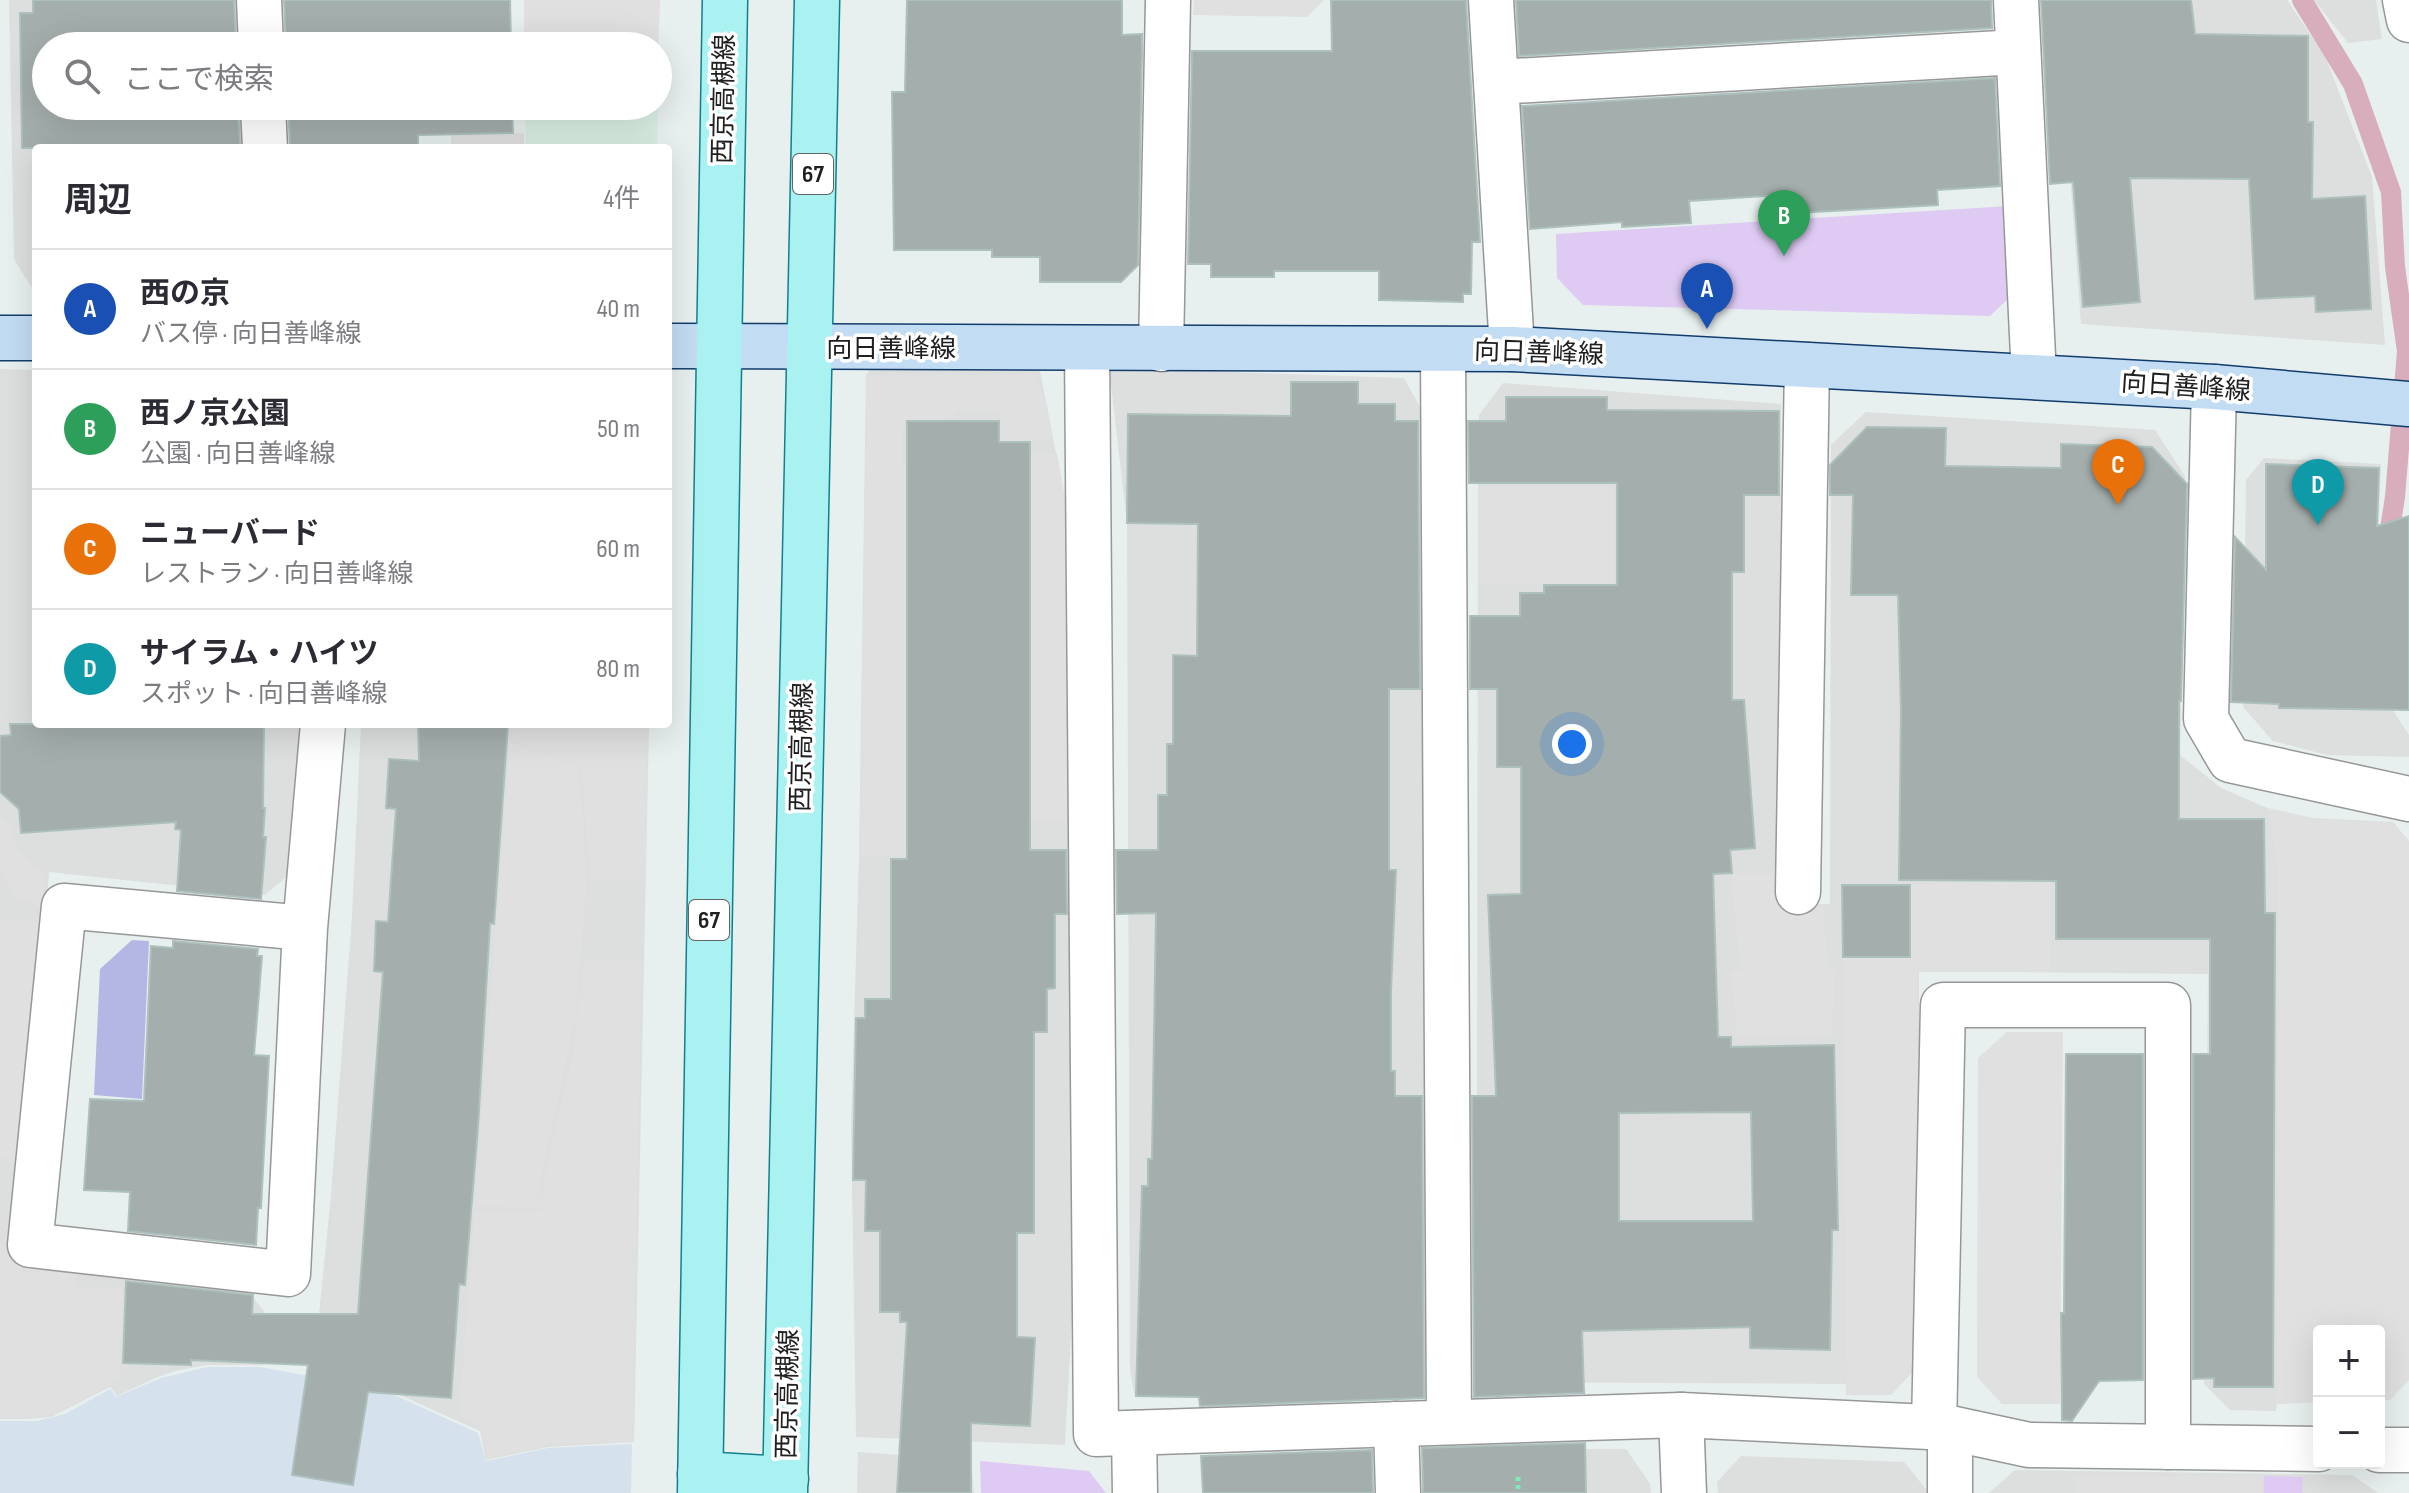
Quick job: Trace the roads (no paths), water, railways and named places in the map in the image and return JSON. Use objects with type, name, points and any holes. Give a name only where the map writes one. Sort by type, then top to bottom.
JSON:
[{"type":"main road","name":"西京高槻線","points":[[700,1484],[725,0]]},
{"type":"main road","name":"西京高槻線","points":[[785,1486],[817,0]]},
{"type":"main road","points":[[0,338],[32,338]]},
{"type":"main road","name":"向日善峰線","points":[[672,346],[1512,349],[2214,387],[2409,404]]},
{"type":"main road","points":[[700,1484],[785,1486]]},
{"type":"street","points":[[259,0],[260,32]]},
{"type":"street","points":[[1161,349],[1168,0]]},
{"type":"street","points":[[1491,0],[1512,349]]},
{"type":"street","points":[[2016,0],[2034,377]]},
{"type":"street","points":[[2405,0],[2409,20]]},
{"type":"street","points":[[1497,82],[2018,52]]},
{"type":"street","points":[[264,120],[265,144]]},
{"type":"street","points":[[1087,349],[1096,1434],[1681,1415],[1942,1428],[2029,1445],[2313,1449]]},
{"type":"street","points":[[1443,349],[1449,1422]]},
{"type":"street","points":[[1798,892],[1807,365]]},
{"type":"street","points":[[2214,387],[2206,719],[2230,760],[2409,799]]},
{"type":"street","points":[[305,928],[64,906],[30,1245],[288,1274],[305,928],[323,728]]},
{"type":"street","points":[[1950,1493],[1942,1428],[1943,1005],[2168,1005],[2168,1447]]},
{"type":"street","points":[[1681,1415],[1684,1493]]},
{"type":"street","points":[[1396,1424],[1398,1493]]},
{"type":"street","points":[[1134,1433],[1135,1493]]},
{"type":"street","points":[[2385,1450],[2409,1450]]},
{"type":"waterway","points":[[2302,0],[2353,84],[2391,192],[2395,267],[2407,351],[2395,497],[2387,548]]},
{"type":"place","name":"西ノ京公園","points":[[1784,256]]},
{"type":"place","name":"西の京","points":[[1707,329]]},
{"type":"place","name":"ニューバード","points":[[2118,505]]},
{"type":"place","name":"サイラム・ハイツ","points":[[2318,525]]}]
